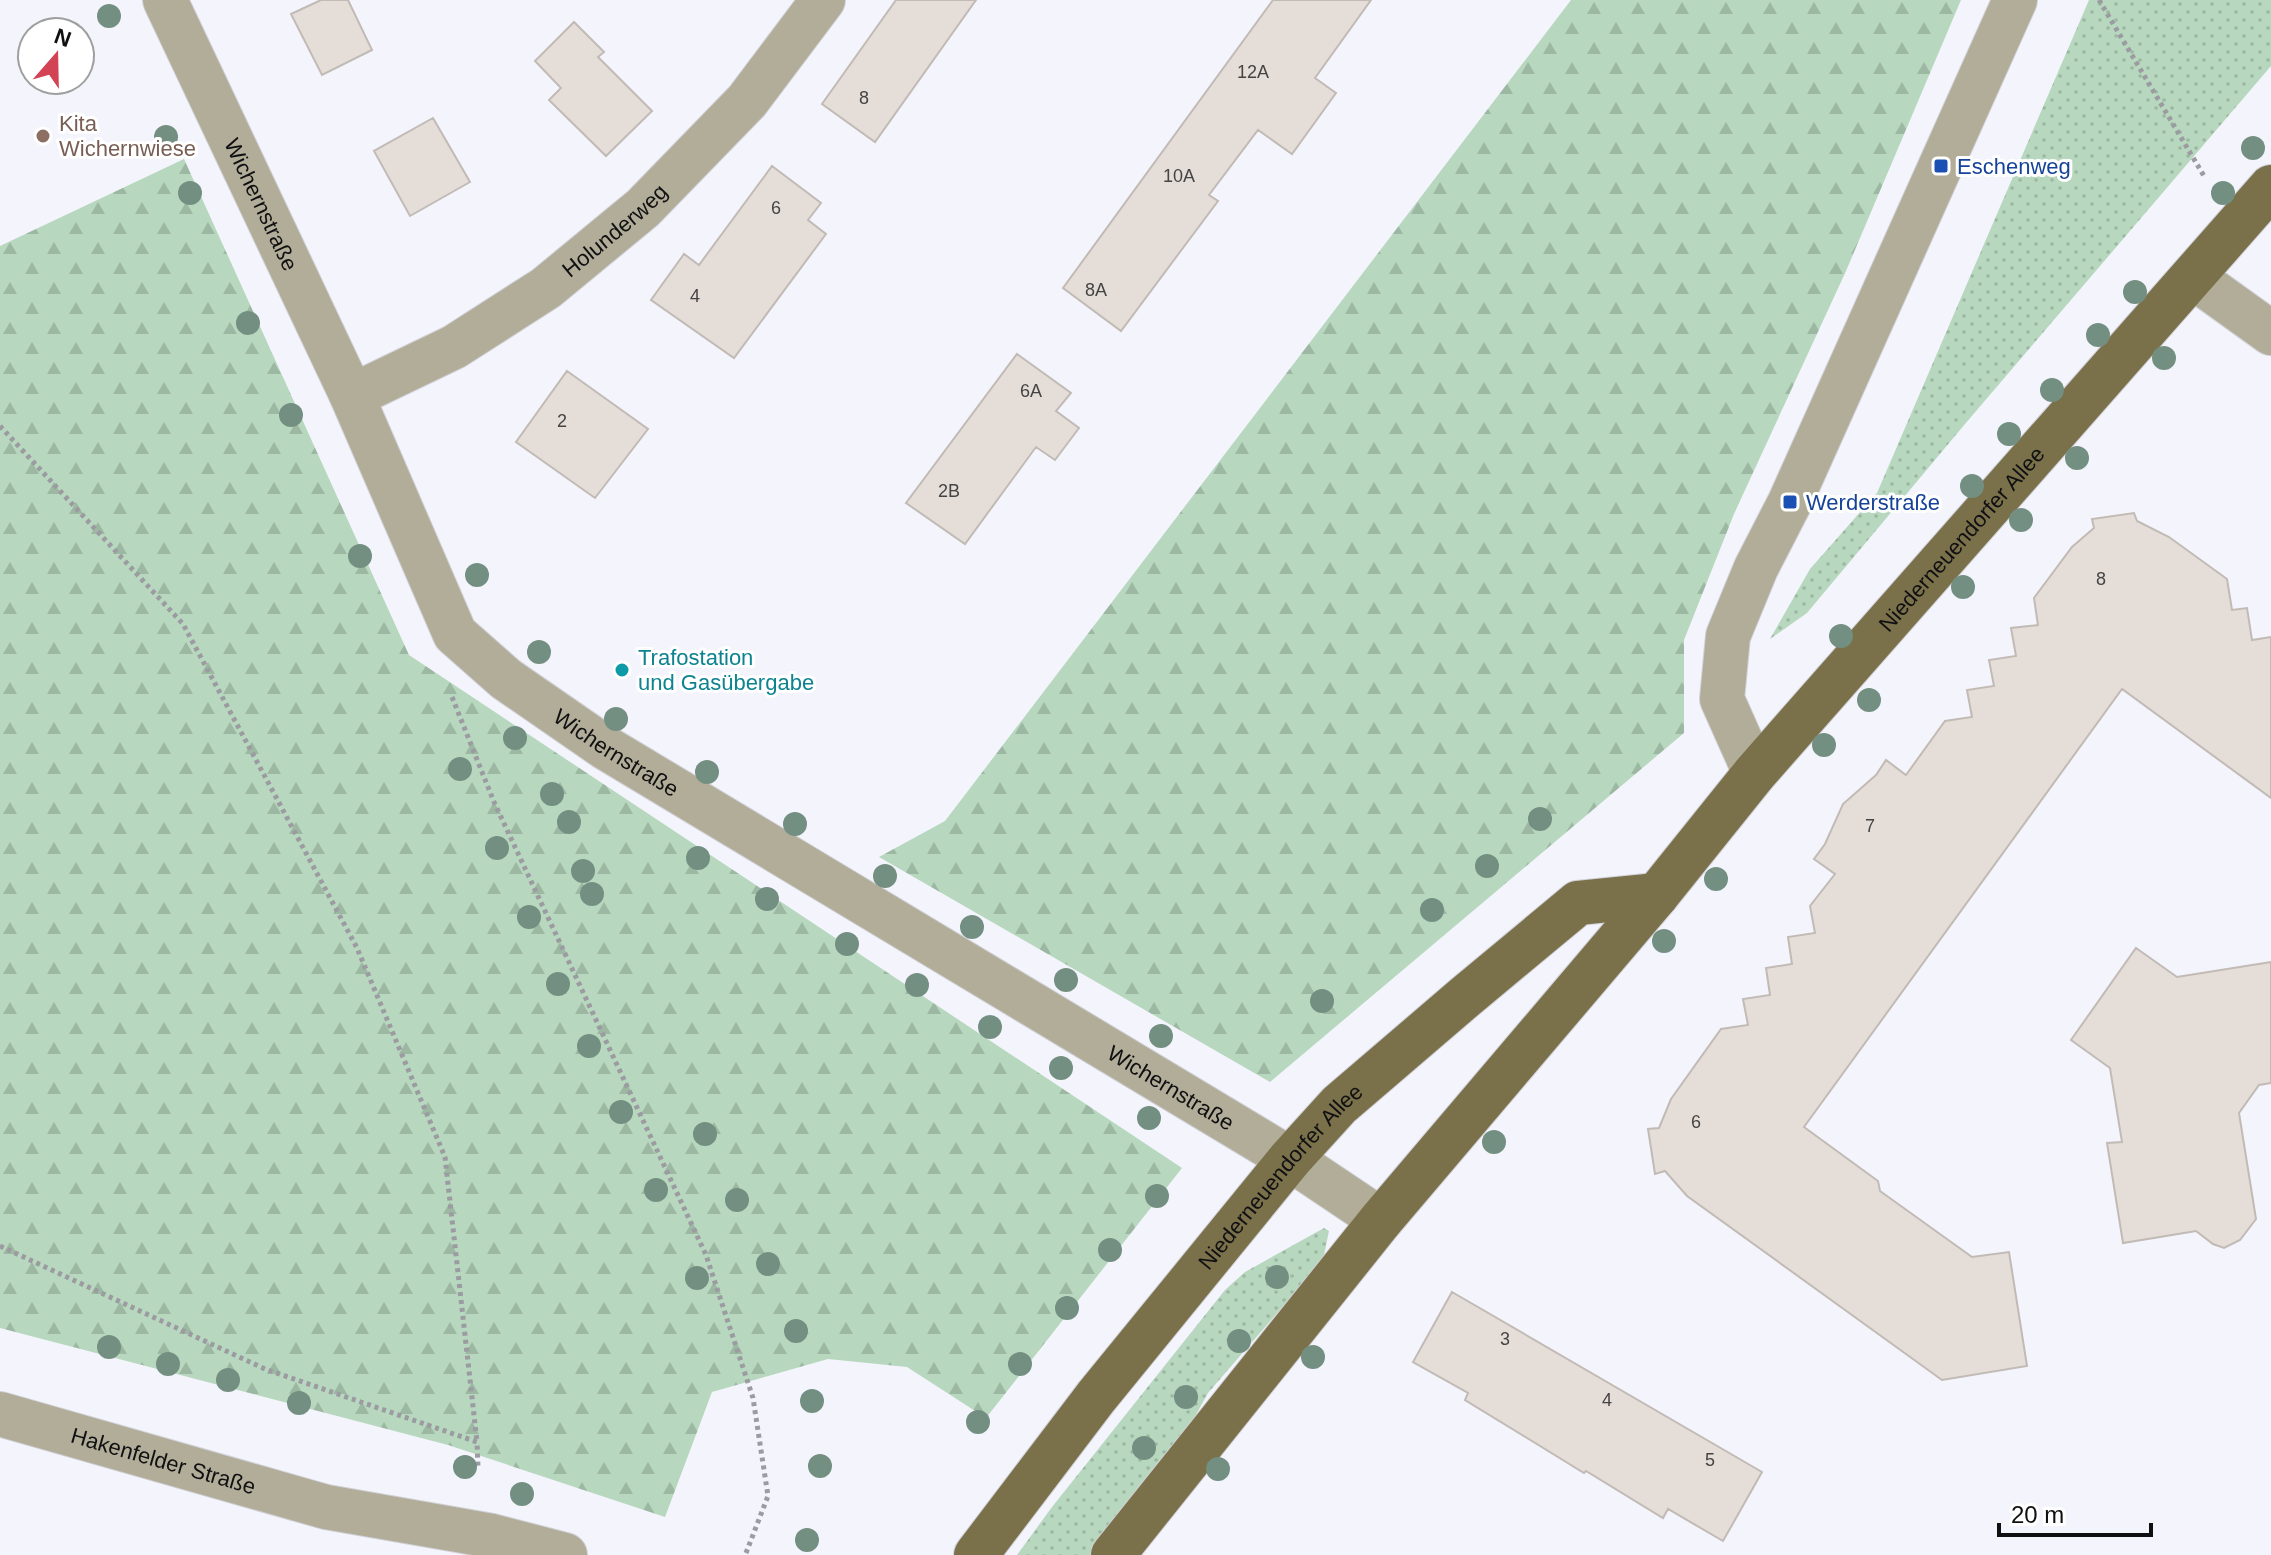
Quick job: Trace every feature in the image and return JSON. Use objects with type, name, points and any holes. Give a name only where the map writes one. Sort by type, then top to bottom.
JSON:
[{"type":"main road","name":"Niederneuendorfer Allee","points":[[1113,1555],[1381,1220],[1657,895],[1755,773],[2271,187]]},
{"type":"main road","name":"Niederneuendorfer Allee","points":[[976,1555],[1096,1397],[1290,1159],[1339,1105],[1578,903],[1657,895]]},
{"type":"street","name":"Wichernstraße","points":[[165,0],[352,396],[455,634],[506,679],[606,748],[1290,1159],[1381,1220]]},
{"type":"street","name":"Holunderweg","points":[[352,396],[454,347],[546,288],[643,208],[747,101],[823,0]]},
{"type":"street","points":[[1755,773],[1722,699],[1728,636],[1756,568],[1790,502],[2015,0]]},
{"type":"street","points":[[2193,277],[2271,333]]},
{"type":"street","name":"Hakenfelder Straße","points":[[0,1414],[326,1507],[492,1536],[565,1555]]},
{"type":"street","name":"Hakenfelder Straße","points":[[326,1507],[427,1555]]},
{"type":"path","points":[[2099,0],[2204,176]]},
{"type":"path","points":[[0,426],[183,624],[357,948],[445,1157],[478,1467]]},
{"type":"path","points":[[455,634],[447,685],[494,802],[706,1255],[753,1398],[768,1496],[746,1553]]},
{"type":"path","points":[[0,1246],[265,1369],[477,1442]]},
{"type":"green space","points":[[1571,0],[1961,0],[1846,271],[1734,514],[1684,640],[1684,733],[1270,1082],[879,857],[945,821]]},
{"type":"green space","points":[[2089,0],[2271,0],[2271,66],[1807,613],[1770,639],[1810,569],[1877,493]]},
{"type":"green space","points":[[184,159],[409,655],[1182,1168],[986,1418],[907,1367],[828,1359],[712,1392],[665,1517],[448,1445],[0,1328],[0,246]]},
{"type":"green space","points":[[1324,1228],[1329,1231],[1324,1255],[1316,1268],[1208,1393],[1176,1451],[1098,1555],[1017,1555],[1225,1290],[1245,1272]]},
{"type":"building","points":[[321,0],[348,0],[372,50],[322,75],[291,14]]},
{"type":"building","points":[[896,0],[976,0],[875,142],[822,104]]},
{"type":"building","points":[[1273,0],[1371,0],[1315,78],[1336,93],[1292,154],[1258,130],[1209,195],[1218,201],[1121,331],[1063,288]]},
{"type":"building","points":[[574,22],[604,52],[598,57],[652,111],[606,156],[549,100],[561,88],[535,61]]},
{"type":"building","points":[[433,118],[470,182],[410,216],[374,151]]},
{"type":"building","points":[[772,166],[821,203],[808,220],[826,234],[734,358],[651,300],[684,254],[699,265]]},
{"type":"building","points":[[1017,354],[1071,393],[1056,411],[1079,428],[1055,460],[1036,447],[965,544],[906,503]]},
{"type":"building","points":[[567,371],[648,429],[595,498],[516,442]]},
{"type":"building","points":[[2134,513],[2137,521],[2169,537],[2227,579],[2232,610],[2247,608],[2252,640],[2271,637],[2271,798],[2122,689],[1804,1127],[1878,1181],[1880,1191],[1972,1257],[2009,1252],[2027,1366],[1942,1380],[1687,1196],[1665,1171],[1655,1174],[1648,1129],[1659,1128],[1671,1099],[1721,1029],[1748,1025],[1743,999],[1770,995],[1766,968],[1792,964],[1788,937],[1815,933],[1810,906],[1835,874],[1814,859],[1825,844],[1843,804],[1876,775],[1886,760],[1906,775],[1945,721],[1972,717],[1967,690],[1994,686],[1989,660],[2016,656],[2011,628],[2038,625],[2034,598],[2072,547],[2094,528],[2092,519]]},
{"type":"building","points":[[2136,948],[2177,977],[2271,962],[2271,1083],[2259,1085],[2239,1113],[2256,1219],[2240,1240],[2224,1248],[2196,1231],[2123,1243],[2107,1143],[2122,1142],[2110,1068],[2071,1040]]},
{"type":"building","points":[[1452,1292],[1762,1472],[1723,1541],[1668,1509],[1663,1518],[1586,1471],[1584,1473],[1465,1400],[1468,1393],[1413,1362]]},
{"type":"place","name":"Kita Wichernwiese","points":[[43,136]]},
{"type":"place","name":"Eschenweg","points":[[1941,166]]},
{"type":"place","name":"Werderstraße","points":[[1790,502]]},
{"type":"place","name":"Trafostation und Gasübergabe","points":[[622,670]]}]
